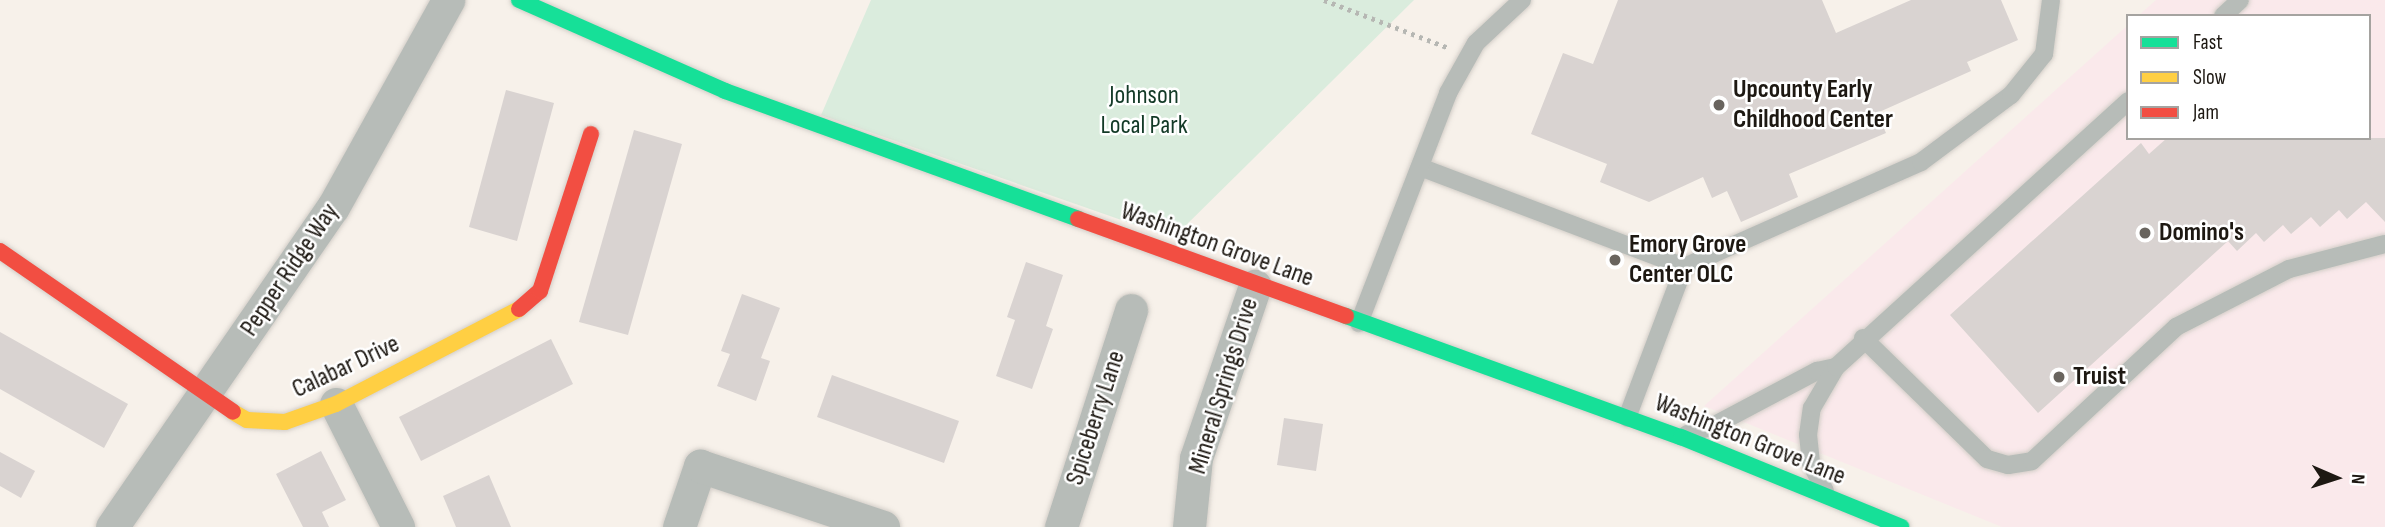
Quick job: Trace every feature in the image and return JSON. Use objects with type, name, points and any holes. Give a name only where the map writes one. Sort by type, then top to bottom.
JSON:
[{"type":"street","name":"Pepper Ridge Way","points":[[112,527],[333,207],[448,0]]},
{"type":"street","name":"Washington Grove Lane","points":[[519,0],[725,92],[982,182],[1255,286],[1681,436],[1901,527]]},
{"type":"street","name":"Calabar Drive","points":[[0,251],[205,394],[247,420],[285,422],[336,404],[521,308],[540,291],[591,134]]},
{"type":"street","name":"Mineral Springs Drive","points":[[1189,527],[1196,458],[1255,286]]},
{"type":"street","name":"Spiceberry Lane","points":[[1061,527],[1131,310]]},
{"type":"street","points":[[336,404],[398,527]]},
{"type":"street","points":[[679,527],[700,466],[883,527]]},
{"type":"lane","points":[[1359,323],[1448,93],[1469,56],[1522,0]]},
{"type":"lane","points":[[1420,167],[1684,267],[1920,162],[2019,85],[2044,54],[2051,0]]},
{"type":"lane","points":[[2225,14],[2240,0]]},
{"type":"lane","points":[[1829,497],[1811,463],[1808,435],[1812,408],[1836,367],[1863,338],[2126,103]]},
{"type":"lane","points":[[1863,338],[1987,459],[2008,465],[2032,461],[2176,327],[2289,269],[2385,244]]},
{"type":"lane","points":[[1627,418],[1684,267]]},
{"type":"lane","points":[[1681,436],[1713,426],[1817,371],[1836,367]]},
{"type":"path","points":[[1324,0],[1469,56]]},
{"type":"shaded area","points":[[2156,0],[2385,0],[2385,527],[2002,527],[1704,406],[2126,27],[2126,140],[2371,140],[2371,14],[2140,14]]},
{"type":"green space","name":"Johnson Local Park","points":[[871,0],[1414,0],[1173,238],[821,115]]},
{"type":"building","name":"Upcounty Early Childhood Center","points":[[1618,0],[1822,0],[1836,33],[1911,0],[2001,0],[2018,40],[1967,62],[1971,71],[1877,113],[1886,133],[1789,174],[1798,197],[1741,222],[1727,191],[1712,198],[1703,177],[1649,202],[1600,182],[1607,164],[1531,134],[1563,53],[1593,64]]},
{"type":"building","points":[[506,90],[554,103],[517,241],[469,227]]},
{"type":"building","points":[[634,130],[682,144],[628,335],[579,322]]},
{"type":"building","points":[[2385,138],[2385,222],[2366,202],[2347,219],[2339,210],[2320,227],[2311,217],[2291,234],[2283,225],[2264,242],[2256,233],[2237,251],[2228,241],[2038,413],[1950,315],[2141,143],[2149,154],[2165,140]]},
{"type":"building","points":[[1026,262],[1063,275],[1046,326],[1053,329],[1032,389],[996,376],[1015,320],[1007,317]]},
{"type":"building","points":[[742,294],[780,308],[761,358],[770,361],[756,401],[717,386],[730,354],[721,351]]},
{"type":"building","points":[[0,332],[128,404],[104,448],[0,389]]},
{"type":"building","points":[[551,339],[573,384],[421,461],[399,417]]},
{"type":"building","points":[[832,375],[959,421],[944,463],[817,417]]},
{"type":"building","points":[[1284,418],[1323,424],[1316,471],[1277,465]]},
{"type":"building","points":[[321,451],[346,500],[322,512],[329,527],[303,527],[276,474]]},
{"type":"building","points":[[0,452],[35,471],[21,498],[0,486]]},
{"type":"building","points":[[489,475],[511,527],[456,527],[443,496]]},
{"type":"traffic: fast","points":[[519,0],[725,91],[1078,219]]},
{"type":"traffic: fast","points":[[1346,316],[1681,437],[1901,527]]},
{"type":"traffic: slow","points":[[233,412],[247,420],[285,422],[336,404],[519,309]]},
{"type":"traffic: jam","points":[[519,309],[540,291],[591,134]]},
{"type":"traffic: jam","points":[[1078,219],[1346,316]]},
{"type":"traffic: jam","points":[[0,251],[233,412]]},
{"type":"place","name":"Upcounty Early Childhood Center","points":[[1719,105]]},
{"type":"place","name":"Domino's","points":[[2145,233]]},
{"type":"place","name":"Emory Grove Center OLC","points":[[1615,260]]},
{"type":"place","name":"Truist","points":[[2059,377]]}]
